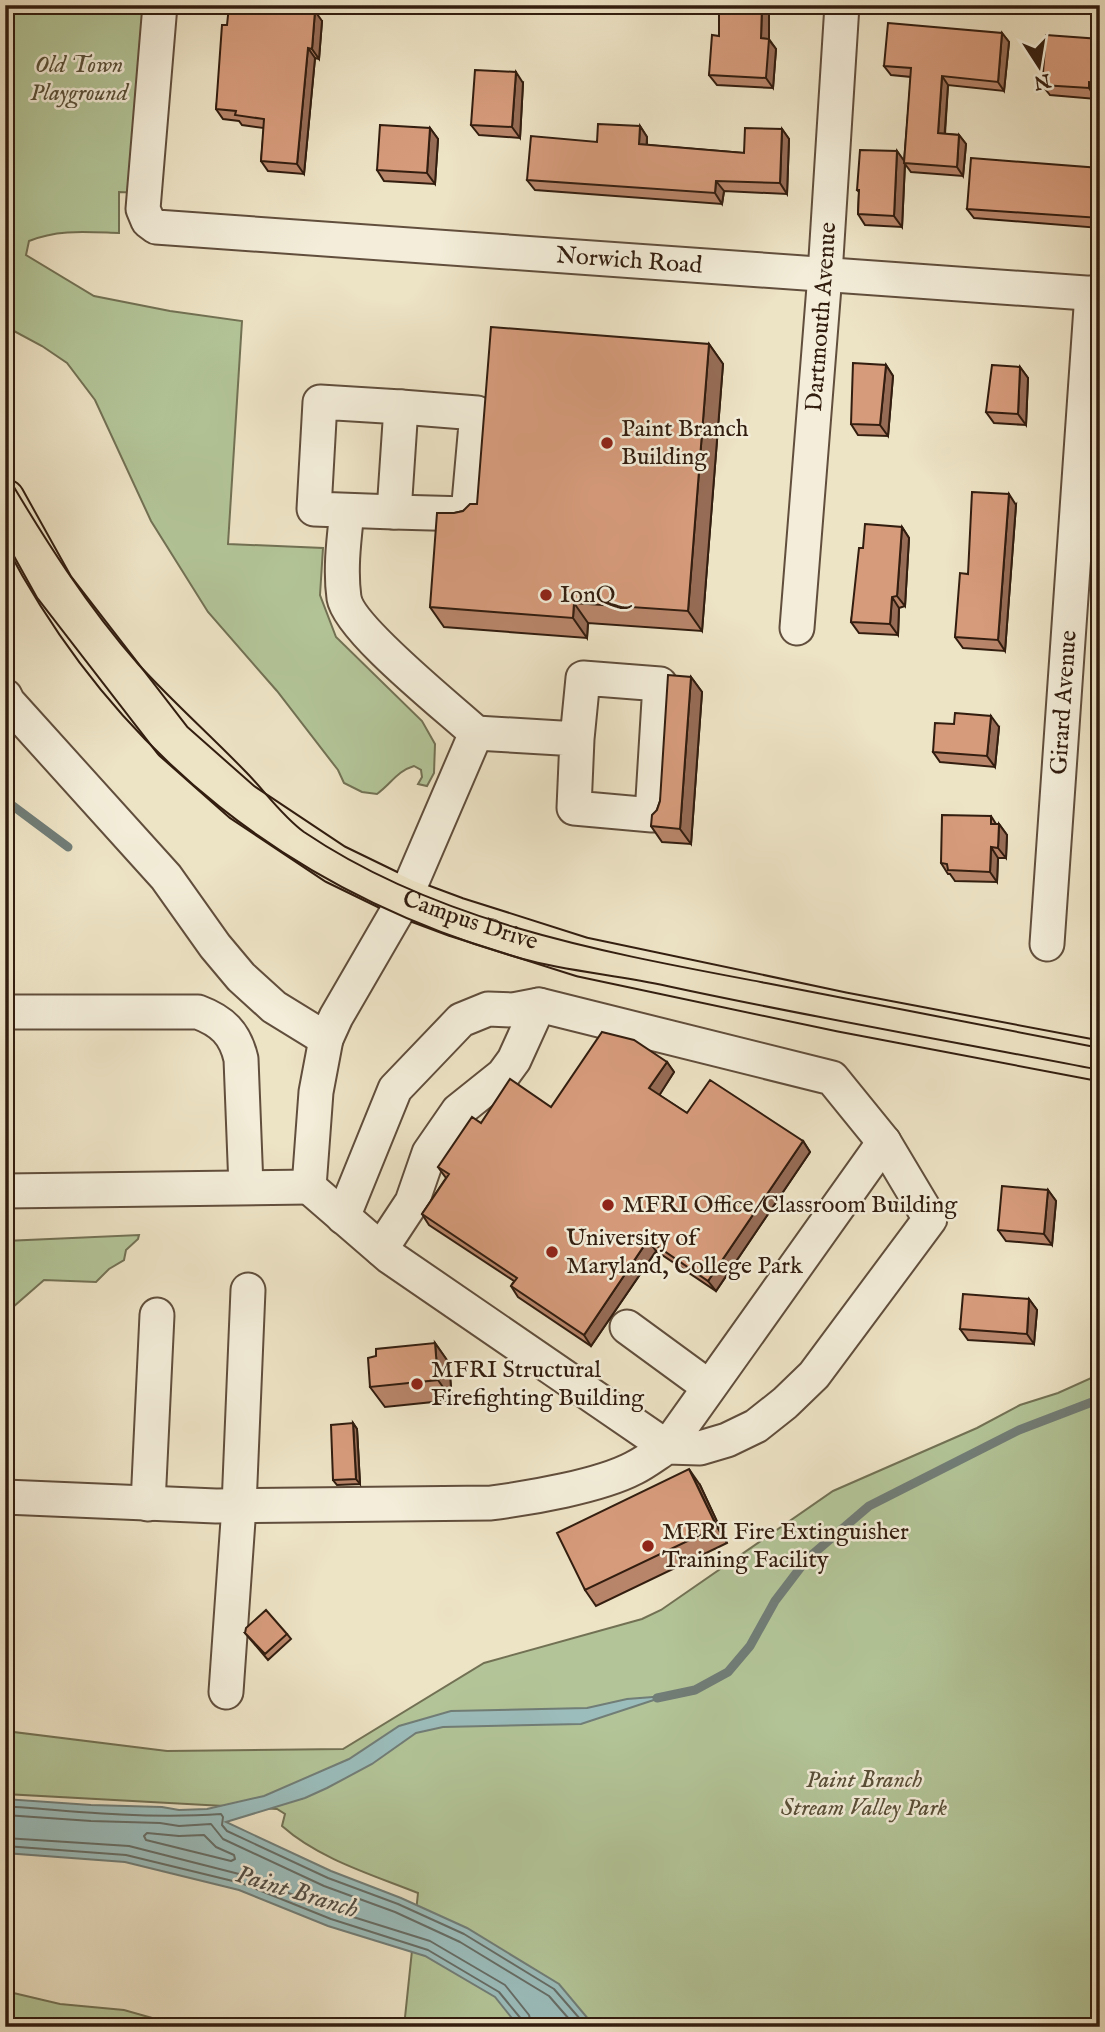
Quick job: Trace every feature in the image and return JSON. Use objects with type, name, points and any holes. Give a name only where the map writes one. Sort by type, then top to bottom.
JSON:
[{"type":"main road","name":"Campus Drive","points":[[5,499],[54,587],[173,741],[242,802],[335,864],[405,898],[582,957],[842,1012],[1100,1060]]},
{"type":"street","name":"Norwich Road","points":[[160,5],[143,209],[148,221],[156,227],[1096,293]]},
{"type":"street","name":"Dartmouth Avenue","points":[[797,628],[825,274],[842,5]]},
{"type":"street","name":"Girard Avenue","points":[[1047,944],[1096,293]]},
{"type":"street","points":[[320,402],[477,414],[468,514],[347,511],[314,509],[320,402]]},
{"type":"street","points":[[394,512],[401,407]]},
{"type":"street","points":[[347,511],[344,601],[372,640],[476,733],[577,739]]},
{"type":"street","points":[[5,696],[166,877],[215,946],[241,977],[274,1007],[326,1039]]},
{"type":"street","points":[[309,1186],[316,1092],[326,1039],[405,898],[476,733]]},
{"type":"street","points":[[381,1249],[412,1202],[429,1153],[458,1111],[503,1075],[514,1060],[539,1006]]},
{"type":"street","points":[[5,1191],[309,1186],[343,1217],[381,1249],[452,1301],[667,1447],[700,1448],[756,1426],[785,1404],[814,1375],[930,1219],[884,1142],[832,1078],[539,1006],[513,1010],[488,1009],[461,1020],[395,1089],[343,1217]]},
{"type":"street","points":[[5,1012],[198,1012],[215,1019],[228,1029],[238,1044],[241,1059],[246,1188]]},
{"type":"street","points":[[5,1497],[239,1506],[491,1503],[519,1500],[593,1482],[632,1469],[667,1447],[884,1142]]},
{"type":"street","points":[[226,1692],[239,1506],[248,1290]]},
{"type":"street","points":[[148,1504],[158,1315]]},
{"type":"street","points":[[627,1327],[709,1387]]},
{"type":"green space","name":"Old Town Playground","points":[[5,5],[160,5],[144,193],[119,192],[119,233],[73,232],[40,237],[29,241],[26,255],[94,296],[170,311],[242,321],[228,544],[323,548],[320,595],[336,637],[422,721],[435,744],[434,773],[427,786],[418,784],[422,777],[421,770],[414,766],[399,774],[377,794],[362,792],[344,783],[338,770],[277,691],[208,612],[151,521],[95,400],[67,363],[42,346],[5,329]]},
{"type":"green space","points":[[139,1235],[126,1250],[124,1260],[109,1269],[96,1282],[44,1280],[5,1314],[5,1241]]},
{"type":"green space","name":"Paint Branch Stream Valley Park","points":[[1100,1374],[1100,2027],[404,2027],[418,1893],[347,1865],[313,1848],[282,1826],[285,1814],[277,1809],[5,1794],[5,1731],[167,1751],[343,1749],[484,1663],[642,1619],[661,1610],[833,1491],[977,1428],[1020,1405],[1058,1393]]},
{"type":"green space","points":[[5,1991],[60,2004],[124,2010],[184,2027],[5,2027]]},
{"type":"water","name":"Paint Branch","points":[[666,1696],[581,1724],[443,1727],[416,1733],[372,1764],[327,1788],[305,1798],[226,1822],[331,1871],[401,1898],[467,1928],[559,1984],[595,2027],[519,2027],[495,1997],[425,1956],[328,1926],[239,1890],[125,1862],[5,1853],[5,1799],[179,1810],[207,1809],[264,1796],[349,1759],[399,1726],[451,1711],[587,1708],[627,1699]]},
{"type":"building","points":[[719,5],[762,5],[761,38],[769,39],[766,78],[709,75],[712,35],[719,36]]},
{"type":"building","points":[[229,6],[315,11],[312,49],[308,48],[297,164],[261,161],[264,119],[235,115],[236,111],[216,109],[222,25],[227,25]]},
{"type":"building","points":[[888,23],[1002,33],[998,82],[942,76],[938,133],[959,135],[957,167],[904,163],[911,68],[884,66]]},
{"type":"building","points":[[1046,35],[1100,39],[1100,83],[1089,82],[1089,88],[1042,85]]},
{"type":"building","points":[[475,70],[516,72],[512,127],[471,125]]},
{"type":"building","points":[[598,124],[640,126],[639,144],[744,153],[745,128],[782,129],[780,183],[716,181],[715,193],[527,180],[531,136],[597,142]]},
{"type":"building","points":[[380,125],[430,128],[427,173],[377,170]]},
{"type":"building","points":[[860,150],[897,151],[894,216],[858,214]]},
{"type":"building","points":[[971,158],[1100,168],[1100,218],[967,209]]},
{"type":"building","name":"Paint Branch Building","points":[[491,327],[709,344],[688,611],[574,603],[573,618],[430,607],[437,513],[463,511],[470,504],[477,504]]},
{"type":"building","points":[[853,363],[886,365],[880,425],[851,424]]},
{"type":"building","points":[[992,365],[1020,367],[1018,414],[986,412]]},
{"type":"building","points":[[972,492],[1009,494],[998,640],[955,637],[960,573],[968,574]]},
{"type":"building","points":[[865,524],[902,527],[897,596],[892,597],[890,624],[851,622],[859,548],[863,548]]},
{"type":"building","points":[[668,675],[691,677],[680,829],[651,826],[652,815],[660,801]]},
{"type":"building","points":[[955,713],[991,716],[987,756],[933,752],[935,723],[954,724]]},
{"type":"building","points":[[942,815],[991,816],[991,824],[999,824],[998,848],[991,847],[990,872],[948,870],[947,864],[941,863]]},
{"type":"building","name":"MFRI Office/Classroom Building","points":[[602,1032],[634,1040],[667,1062],[649,1088],[687,1113],[710,1080],[803,1141],[708,1281],[648,1240],[584,1335],[511,1286],[517,1278],[422,1214],[449,1174],[438,1167],[472,1117],[481,1123],[510,1079],[551,1107]]},
{"type":"building","points":[[1002,1186],[1048,1190],[1044,1234],[998,1230]]},
{"type":"building","points":[[963,1294],[1029,1299],[1027,1334],[960,1329]]},
{"type":"building","points":[[435,1343],[438,1380],[370,1387],[368,1358],[376,1356],[376,1349]]},
{"type":"building","points":[[353,1423],[356,1479],[333,1480],[331,1425]]},
{"type":"building","name":"MFRI Fire Extinguisher Training Facility","points":[[689,1469],[717,1527],[585,1590],[557,1533]]},
{"type":"building","points":[[266,1610],[287,1634],[265,1654],[245,1633],[246,1628]]},
{"type":"waterway","points":[[5,800],[68,847]]},
{"type":"waterway","points":[[657,1698],[695,1690],[728,1672],[750,1646],[775,1601],[807,1559],[869,1506],[1019,1430],[1100,1399]]},
{"type":"tram line","points":[[5,472],[68,572],[102,620],[139,665],[296,826],[356,864],[411,890],[468,912],[586,946],[706,972],[1100,1048]]},
{"type":"tram line","points":[[5,544],[50,620],[100,689],[157,751],[219,807],[287,855],[361,897],[439,931],[523,959],[1100,1070]]},
{"type":"place","name":"Paint Branch Building","points":[[607,443]]},
{"type":"place","name":"IonQ","points":[[546,595]]},
{"type":"place","name":"MFRI Office/Classroom Building","points":[[608,1205]]},
{"type":"place","name":"University of Maryland, College Park","points":[[552,1252]]},
{"type":"place","name":"MFRI Structural Firefighting Building","points":[[417,1384]]},
{"type":"place","name":"MFRI Fire Extinguisher Training Facility","points":[[648,1546]]}]
